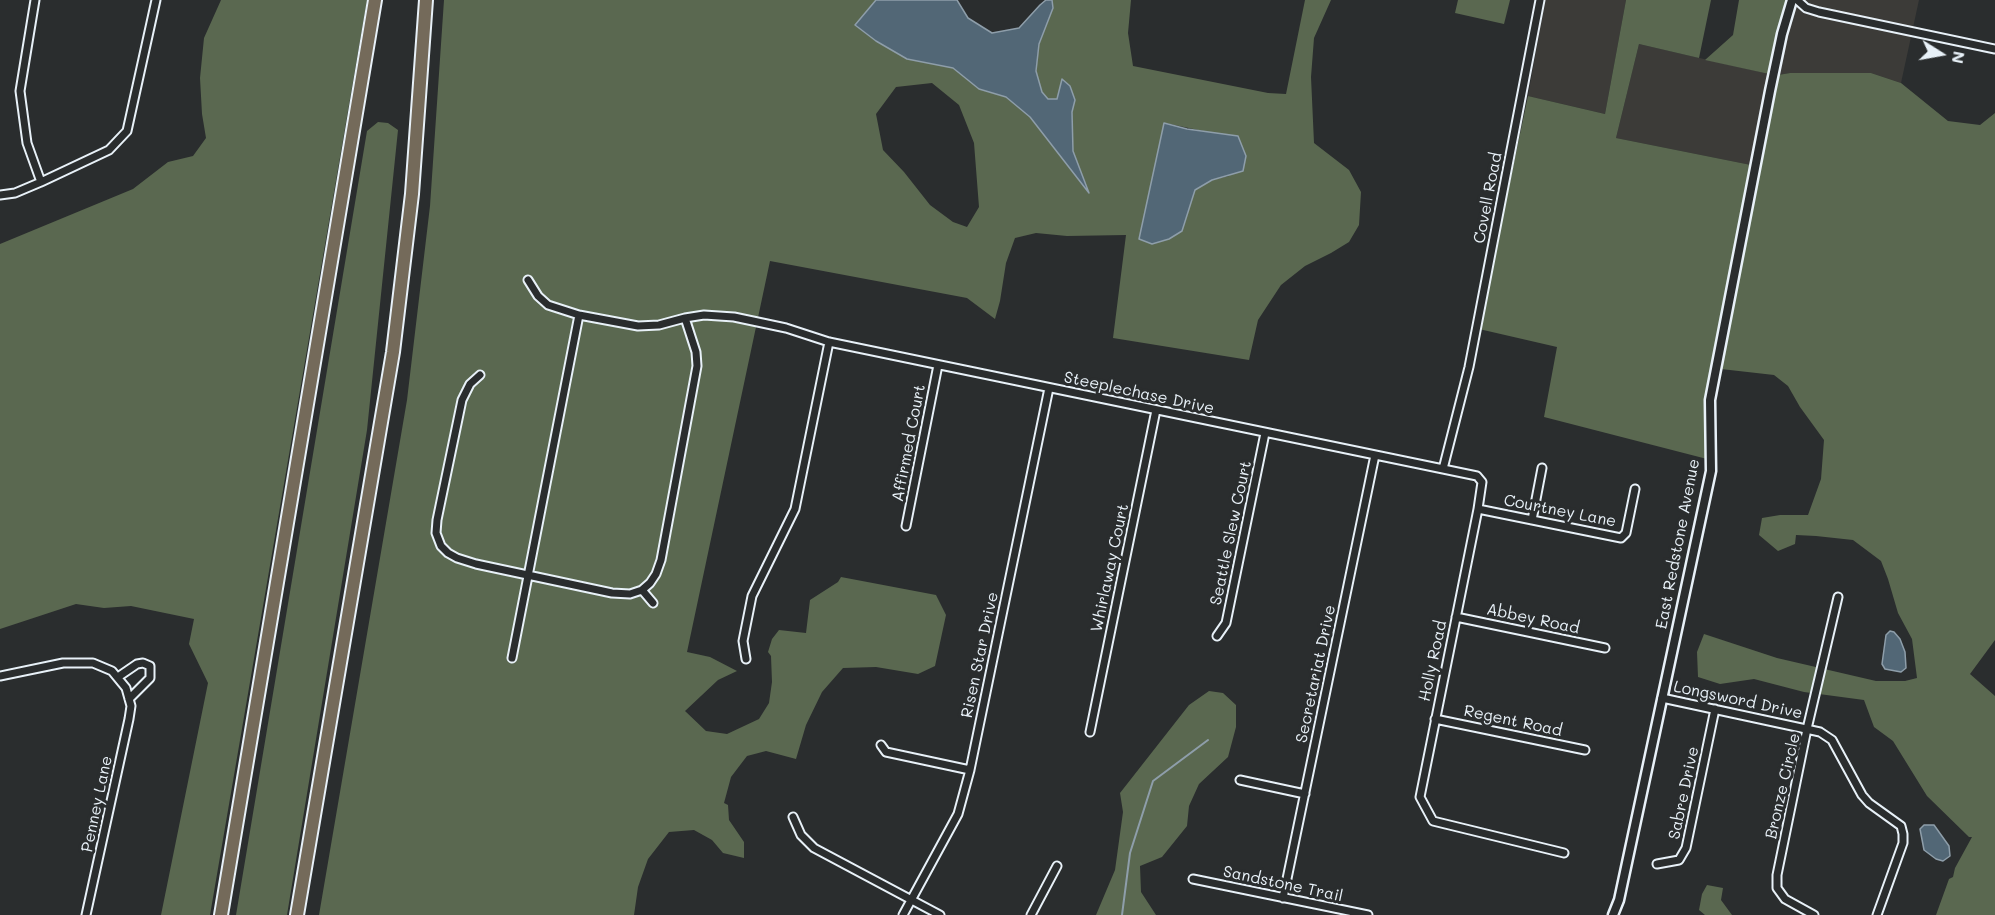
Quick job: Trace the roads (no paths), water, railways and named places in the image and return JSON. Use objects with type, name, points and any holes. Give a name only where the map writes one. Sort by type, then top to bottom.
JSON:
[{"type":"highway","points":[[221,915],[375,0]]},
{"type":"highway","points":[[297,915],[393,352],[412,194],[426,0]]},
{"type":"street","points":[[35,0],[20,92],[27,144],[41,182]]},
{"type":"street","points":[[0,195],[15,193],[109,150],[128,131],[156,0]]},
{"type":"street","name":"Covell Road","points":[[1443,469],[1473,345],[1540,0]]},
{"type":"street","name":"East Redstone Avenue","points":[[1613,915],[1619,900],[1711,471],[1710,400],[1782,34],[1792,0]]},
{"type":"street","points":[[1797,0],[1806,8],[1819,12],[1995,49]]},
{"type":"street","name":"Steeplechase Drive","points":[[528,280],[538,296],[548,305],[579,315],[638,326],[659,325],[704,315],[734,317],[786,328],[829,342],[1443,469]]},
{"type":"street","points":[[512,658],[579,315]]},
{"type":"street","points":[[480,375],[470,384],[462,400],[437,520],[436,534],[441,546],[457,558],[612,593],[630,594],[642,590],[656,574],[661,560],[698,366],[685,318]]},
{"type":"street","points":[[747,659],[743,640],[752,596],[795,509],[829,342]]},
{"type":"street","name":"Affirmed Court","points":[[906,526],[938,365]]},
{"type":"street","name":"Risen Star Drive","points":[[903,915],[958,814],[970,770],[1049,388]]},
{"type":"street","name":"Whirlaway Court","points":[[1090,732],[1156,410]]},
{"type":"street","name":"Seattle Slew Court","points":[[1217,636],[1226,623],[1266,433]]},
{"type":"street","name":"Secretariat Drive","points":[[1283,898],[1375,455]]},
{"type":"street","points":[[1532,520],[1542,468]]},
{"type":"street","name":"Holly Road","points":[[1443,469],[1477,476],[1482,482],[1420,797],[1433,821],[1564,853]]},
{"type":"street","name":"Courtney Lane","points":[[1478,509],[1621,538],[1626,533],[1635,489]]},
{"type":"street","points":[[642,590],[653,603]]},
{"type":"street","points":[[1807,729],[1838,597]]},
{"type":"street","name":"Abbey Road","points":[[1456,616],[1605,648]]},
{"type":"street","points":[[0,676],[63,663],[80,662],[102,666],[112,671],[126,688],[129,699],[150,678],[151,669],[143,663],[137,664],[118,677]]},
{"type":"street","name":"Longsword Drive","points":[[1662,698],[1807,729]]},
{"type":"street","name":"Penney Lane","points":[[86,915],[129,719],[129,699]]},
{"type":"street","name":"Sabre Drive","points":[[1657,864],[1679,860],[1686,848],[1716,709]]},
{"type":"street","name":"Regent Road","points":[[1435,719],[1585,750]]},
{"type":"street","name":"Bronze Circle","points":[[1814,915],[1785,899],[1777,888],[1777,875],[1807,729],[1820,732],[1832,740],[1862,795],[1901,826],[1903,843],[1878,915]]},
{"type":"street","points":[[881,745],[886,752],[970,770]]},
{"type":"street","points":[[1240,780],[1305,794]]},
{"type":"street","points":[[793,817],[801,835],[814,848],[940,915]]},
{"type":"street","points":[[1031,915],[1057,866]]},
{"type":"street","name":"Sandstone Trail","points":[[1193,879],[1368,915]]},
{"type":"water","points":[[876,0],[957,0],[968,18],[992,33],[1019,28],[1040,5],[1046,0],[1052,0],[1053,8],[1039,44],[1036,71],[1042,92],[1048,99],[1057,99],[1062,79],[1070,86],[1075,100],[1072,112],[1073,151],[1089,193],[1030,117],[1006,97],[979,89],[953,68],[907,59],[876,41],[855,25]]},
{"type":"water","points":[[1164,123],[1187,129],[1238,136],[1246,156],[1243,171],[1212,180],[1195,190],[1182,231],[1169,239],[1152,244],[1139,239]]},
{"type":"water","points":[[1890,631],[1900,639],[1905,652],[1906,668],[1901,672],[1885,669],[1882,664],[1886,635]]},
{"type":"water","points":[[1924,825],[1934,825],[1949,846],[1950,856],[1943,861],[1924,850],[1920,829]]},
{"type":"waterway","points":[[1122,915],[1130,853],[1153,781],[1208,740]]}]
